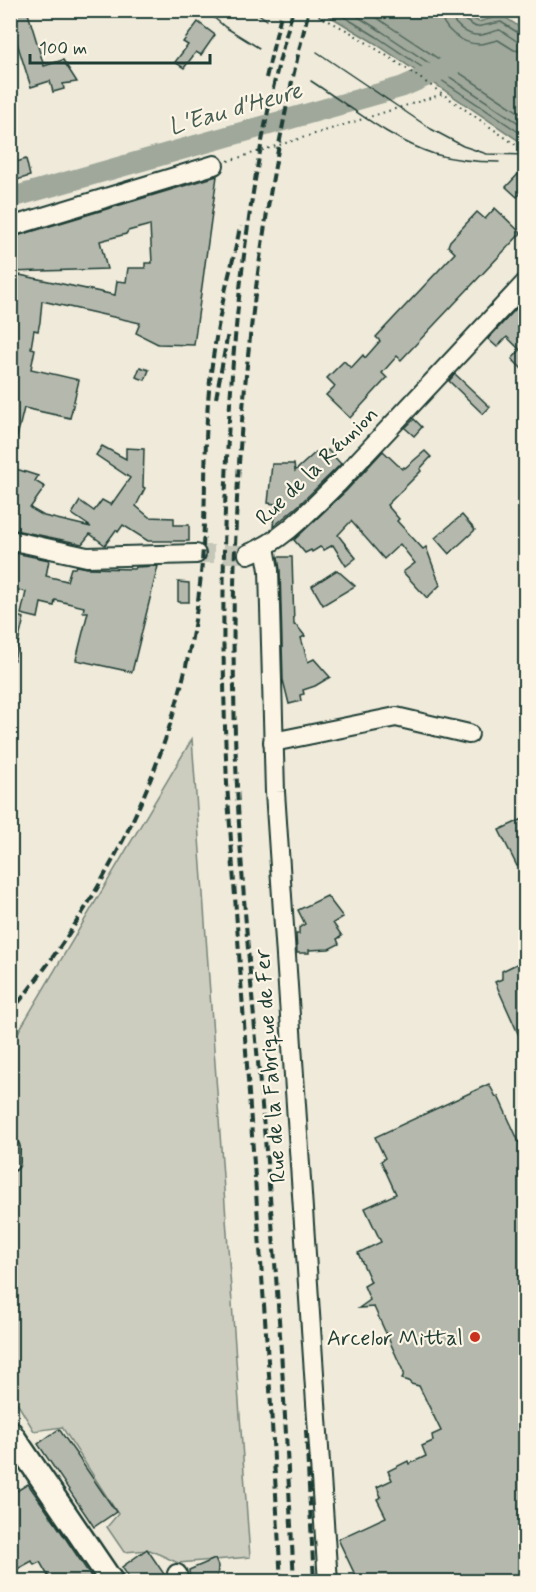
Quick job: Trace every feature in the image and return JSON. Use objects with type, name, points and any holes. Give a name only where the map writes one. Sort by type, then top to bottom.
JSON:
[{"type":"main road","points":[[10,1432],[112,1581]]},
{"type":"street","points":[[10,227],[214,165]]},
{"type":"street","name":"Rue de la Réunion","points":[[248,554],[265,548],[308,512],[525,282]]},
{"type":"street","points":[[10,540],[87,557],[196,554]]},
{"type":"street","name":"Rue de la Fabrique de Fer","points":[[265,548],[268,570],[273,742],[328,1581]]},
{"type":"street","points":[[273,742],[396,717],[469,734]]},
{"type":"street","points":[[10,1148],[10,1162]]},
{"type":"path","points":[[308,10],[350,32],[404,67],[525,152]]},
{"type":"path","points":[[214,165],[442,93]]},
{"type":"shaded area","points":[[459,11],[506,11],[502,15],[479,22]]},
{"type":"shaded area","points":[[192,739],[250,1557],[178,1563],[150,1550],[124,1552],[107,1527],[118,1514],[62,1427],[34,1431],[11,1393],[11,1044]]},
{"type":"water","points":[[321,11],[459,11],[479,22],[502,15],[525,31],[525,145],[373,42]]},
{"type":"building","points":[[27,10],[44,66],[63,60],[77,82],[63,84],[64,89],[53,92],[50,81],[31,87],[10,21],[10,13]]},
{"type":"building","points":[[198,22],[215,35],[201,55],[196,52],[184,68],[175,62],[188,45],[183,42]]},
{"type":"building","points":[[26,159],[30,176],[10,182],[10,164]]},
{"type":"building","points":[[521,171],[525,175],[525,189],[517,197],[506,187]]},
{"type":"building","points":[[217,176],[194,345],[158,344],[136,333],[140,323],[42,301],[38,331],[34,330],[31,348],[35,349],[31,369],[79,380],[70,418],[24,408],[15,445],[10,444],[10,273],[115,295],[117,281],[126,282],[128,268],[145,268],[145,263],[152,263],[150,225],[100,241],[107,269],[10,272],[10,238]]},
{"type":"building","points":[[495,208],[521,233],[401,360],[397,356],[382,373],[387,378],[350,418],[326,395],[335,386],[327,378],[344,361],[351,368],[363,355],[365,358],[380,341],[376,337],[455,253],[448,246],[450,241],[477,212],[485,219]]},
{"type":"building","points":[[525,299],[525,372],[512,359],[520,350],[507,337],[497,347],[488,339]]},
{"type":"building","points":[[140,367],[149,370],[145,380],[136,377]]},
{"type":"building","points":[[455,374],[490,407],[483,414],[449,381]]},
{"type":"building","points":[[414,419],[422,427],[414,436],[405,428]]},
{"type":"building","points":[[102,446],[126,459],[126,448],[144,449],[143,487],[145,488],[136,506],[149,517],[174,518],[174,525],[189,525],[189,541],[148,541],[123,525],[118,532],[116,530],[105,545],[90,534],[82,544],[10,529],[10,467],[38,476],[35,481],[45,487],[30,508],[44,516],[91,527],[72,514],[80,501],[94,511],[102,500],[111,505],[130,478],[96,455]]},
{"type":"building","points":[[328,450],[341,464],[273,527],[275,504],[268,503],[272,464],[294,464],[295,471],[316,452],[321,456]]},
{"type":"building","points":[[383,451],[402,469],[425,451],[431,457],[420,469],[421,471],[387,505],[399,519],[397,521],[423,549],[426,547],[440,585],[427,598],[403,572],[415,563],[400,544],[384,559],[351,521],[338,535],[356,558],[346,566],[333,545],[324,550],[320,547],[305,553],[294,540],[346,491]]},
{"type":"building","points":[[462,515],[475,530],[449,554],[435,538]]},
{"type":"building","points":[[10,552],[49,560],[46,576],[67,581],[71,568],[76,566],[135,569],[136,567],[158,566],[132,672],[76,660],[88,612],[83,612],[84,607],[55,600],[54,606],[41,603],[38,618],[21,614],[26,592],[10,588]]},
{"type":"building","points":[[278,557],[292,557],[294,625],[305,636],[301,638],[308,662],[314,659],[330,677],[303,690],[304,694],[300,695],[301,701],[289,704],[283,680]]},
{"type":"building","points":[[337,570],[355,586],[323,605],[312,586]]},
{"type":"building","points":[[178,582],[189,583],[189,602],[178,602]]},
{"type":"building","points":[[10,614],[24,618],[14,660],[10,659]]},
{"type":"building","points":[[525,818],[525,862],[517,866],[499,830]]},
{"type":"building","points":[[327,896],[343,917],[333,923],[342,936],[337,939],[339,944],[329,949],[297,953],[296,934],[299,934],[299,928],[305,924],[298,910]]},
{"type":"building","points":[[525,960],[525,1049],[495,982],[502,979],[502,971]]},
{"type":"building","name":"Arcelor Mittal","points":[[489,1084],[496,1097],[498,1096],[525,1155],[525,1581],[358,1581],[338,1539],[386,1517],[377,1499],[381,1497],[377,1487],[392,1480],[388,1471],[408,1461],[409,1464],[426,1456],[422,1446],[433,1441],[432,1435],[441,1431],[419,1386],[402,1379],[404,1373],[374,1307],[359,1308],[370,1300],[364,1286],[371,1282],[358,1253],[381,1242],[365,1208],[396,1194],[381,1161],[385,1158],[375,1137]]},
{"type":"building","points":[[59,1429],[116,1512],[94,1527],[38,1444]]},
{"type":"building","points":[[28,1484],[94,1581],[51,1581],[40,1562],[34,1565],[32,1561],[10,1573],[10,1495]]},
{"type":"building","points":[[147,1549],[167,1581],[131,1581],[122,1567]]},
{"type":"building","points":[[215,1559],[218,1566],[217,1581],[190,1581],[189,1570]]},
{"type":"waterway","name":"L'Eau d'Heure","points":[[10,198],[402,87],[452,65]]},
{"type":"tunnel","points":[[196,554],[248,554]]},
{"type":"tram line","points":[[205,10],[225,27],[259,48]]},
{"type":"tram line","points":[[253,10],[267,20]]},
{"type":"tram line","points":[[317,52],[431,129],[463,146],[487,154],[526,155]]},
{"type":"tram line","points":[[311,81],[371,122],[417,148],[450,158],[499,162]]},
{"type":"railway","points":[[266,78],[282,10]]},
{"type":"railway","points":[[281,1582],[270,1389],[227,784],[224,567],[230,404],[243,264],[263,136],[293,10]]},
{"type":"railway","points":[[294,1582],[277,1284],[238,812],[234,602],[241,431],[249,346],[273,177],[309,10]]},
{"type":"railway","points":[[10,1013],[47,966],[110,865],[159,757],[177,701],[191,643],[200,584],[209,390],[221,312],[240,226]]},
{"type":"railway","points":[[216,398],[228,333]]},
{"type":"railway","points":[[306,1430],[314,1582]]},
{"type":"place","name":"Arcelor Mittal","points":[[475,1337]]}]
